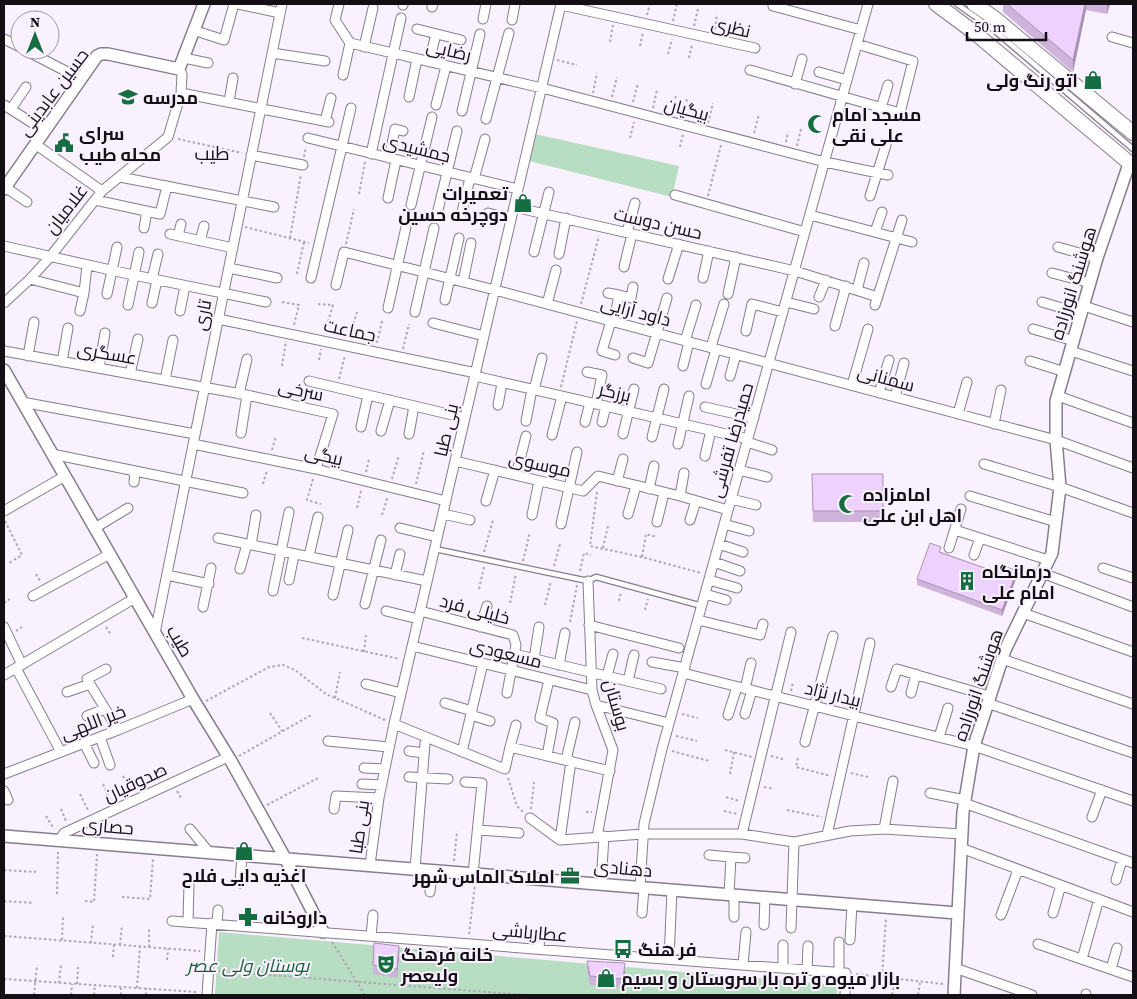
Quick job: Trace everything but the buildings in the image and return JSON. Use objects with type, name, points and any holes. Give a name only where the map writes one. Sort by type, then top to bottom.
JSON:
[{"type":"main road","points":[[182,63],[204,4]]},
{"type":"main road","points":[[936,4],[975,33],[1131,165]]},
{"type":"main road","points":[[974,4],[993,17],[1133,133]]},
{"type":"main road","name":"حسین عابدینی","points":[[5,184],[97,56],[101,54],[182,63]]},
{"type":"main road","name":"هوشنگ انورزاده","points":[[954,991],[961,834],[964,802],[974,746],[1002,659],[1052,552],[1060,487],[1056,440],[1056,402],[1097,258],[1131,165]]},
{"type":"main road","name":"طیب","points":[[4,370],[229,759],[324,932]]},
{"type":"main road","name":"حصاری","points":[[4,836],[285,858]]},
{"type":"main road","name":"دهنادی","points":[[285,858],[957,913]]},
{"type":"street","points":[[193,30],[224,40],[238,4],[281,8]]},
{"type":"street","points":[[339,4],[335,20],[350,43],[343,74]]},
{"type":"street","points":[[483,19],[486,4]]},
{"type":"street","points":[[512,20],[515,4]]},
{"type":"street","name":"نظری","points":[[561,4],[614,18],[755,48]]},
{"type":"street","name":"بنی طبا","points":[[370,865],[379,798],[394,724],[561,4]]},
{"type":"street","name":"حمیدرضا تفرشی","points":[[642,913],[643,834],[662,749],[868,4]]},
{"type":"street","points":[[773,6],[861,30]]},
{"type":"street","name":"تاری","points":[[155,633],[281,8]]},
{"type":"street","points":[[364,47],[373,8]]},
{"type":"street","points":[[369,153],[401,18]]},
{"type":"street","points":[[417,29],[461,40]]},
{"type":"street","points":[[486,119],[509,33]]},
{"type":"street","points":[[429,62],[436,34]]},
{"type":"street","points":[[462,111],[480,34]]},
{"type":"street","points":[[1112,37],[1133,42]]},
{"type":"street","name":"رضایی","points":[[350,43],[542,88]]},
{"type":"street","points":[[750,70],[900,113],[913,61],[857,44]]},
{"type":"street","points":[[272,53],[324,61]]},
{"type":"street","points":[[410,97],[418,59]]},
{"type":"street","points":[[44,60],[81,79]]},
{"type":"street","points":[[795,84],[802,60]]},
{"type":"street","points":[[168,137],[181,93],[182,63],[208,63]]},
{"type":"street","points":[[436,105],[446,66]]},
{"type":"street","points":[[819,72],[847,80]]},
{"type":"street","points":[[229,102],[233,78]]},
{"type":"street","points":[[881,108],[888,85]]},
{"type":"street","points":[[26,87],[7,107],[44,131]]},
{"type":"street","name":"بیگیان","points":[[542,88],[825,162],[888,175]]},
{"type":"street","points":[[181,93],[327,122],[331,98]]},
{"type":"street","points":[[311,278],[351,108]]},
{"type":"street","points":[[411,205],[432,117]]},
{"type":"street","points":[[388,198],[399,130]]},
{"type":"street","points":[[438,210],[457,131]]},
{"type":"street","name":"غلامیان","points":[[4,302],[50,258],[102,191],[168,137]]},
{"type":"street","name":"جمشیدی","points":[[308,138],[518,189]]},
{"type":"street","points":[[461,216],[485,139]]},
{"type":"street","points":[[35,144],[102,191]]},
{"type":"street","points":[[870,196],[886,145]]},
{"type":"street","points":[[251,155],[303,165]]},
{"type":"street","points":[[120,177],[274,207]]},
{"type":"street","points":[[5,184],[27,202]]},
{"type":"street","points":[[95,200],[160,214],[167,186]]},
{"type":"street","points":[[534,252],[549,192]]},
{"type":"street","points":[[675,195],[805,232]]},
{"type":"street","points":[[624,267],[634,203]]},
{"type":"street","name":"حسن دوست","points":[[514,207],[795,271],[857,290],[877,301],[896,238]]},
{"type":"street","points":[[144,228],[148,211]]},
{"type":"street","points":[[875,232],[882,212]]},
{"type":"street","points":[[488,213],[511,219]]},
{"type":"street","points":[[810,215],[912,242]]},
{"type":"street","points":[[559,254],[566,218]]},
{"type":"street","points":[[896,238],[902,220]]},
{"type":"street","points":[[181,224],[174,235],[233,248]]},
{"type":"street","points":[[200,241],[204,226]]},
{"type":"street","points":[[388,308],[406,227]]},
{"type":"street","points":[[415,312],[434,228]]},
{"type":"street","points":[[445,300],[459,238]]},
{"type":"street","points":[[463,282],[471,243]]},
{"type":"street","points":[[668,279],[679,244]]},
{"type":"street","points":[[4,246],[50,258],[266,302]]},
{"type":"street","points":[[107,294],[117,247]]},
{"type":"street","points":[[1058,247],[1097,258]]},
{"type":"street","points":[[703,278],[709,251]]},
{"type":"street","points":[[128,305],[139,252]]},
{"type":"street","points":[[336,285],[344,252]]},
{"type":"street","name":"داود آرایی","points":[[344,252],[450,278],[770,363]]},
{"type":"street","points":[[152,303],[158,254]]},
{"type":"street","points":[[728,294],[736,258]]},
{"type":"street","points":[[857,290],[864,263]]},
{"type":"street","points":[[80,311],[87,265]]},
{"type":"street","points":[[228,268],[277,278]]},
{"type":"street","points":[[547,304],[556,270]]},
{"type":"street","points":[[1052,272],[1090,283]]},
{"type":"street","points":[[30,279],[84,293]]},
{"type":"street","points":[[819,297],[826,280]]},
{"type":"street","points":[[180,311],[185,286]]},
{"type":"street","points":[[836,326],[846,286]]},
{"type":"street","points":[[615,355],[602,351],[612,321],[614,292],[631,298],[633,287]]},
{"type":"street","points":[[633,358],[648,363],[667,298]]},
{"type":"street","points":[[786,302],[814,309]]},
{"type":"street","points":[[1042,302],[1133,322]]},
{"type":"street","points":[[706,384],[724,304]]},
{"type":"street","points":[[746,331],[752,304],[783,312]]},
{"type":"street","points":[[683,366],[696,305]]},
{"type":"street","name":"جماعت","points":[[218,320],[322,340],[475,375]]},
{"type":"street","points":[[28,356],[34,322]]},
{"type":"street","points":[[433,323],[484,336]]},
{"type":"street","points":[[62,362],[68,328]]},
{"type":"street","points":[[852,385],[868,329]]},
{"type":"street","points":[[1033,329],[1133,371]]},
{"type":"street","points":[[99,368],[105,333]]},
{"type":"street","points":[[130,374],[138,339]]},
{"type":"street","points":[[165,380],[173,340]]},
{"type":"street","name":"عسگری","points":[[4,351],[204,387]]},
{"type":"street","points":[[730,376],[736,354]]},
{"type":"street","points":[[526,422],[542,358]]},
{"type":"street","points":[[241,433],[247,359]]},
{"type":"street","points":[[879,392],[889,360]]},
{"type":"street","points":[[1030,361],[1065,372]]},
{"type":"street","name":"سمنانی","points":[[770,363],[1056,440],[1133,468]]},
{"type":"street","points":[[895,397],[904,363]]},
{"type":"street","points":[[585,422],[602,374],[587,372]]},
{"type":"street","name":"برزگر","points":[[475,375],[502,383],[712,430],[772,450]]},
{"type":"street","points":[[309,381],[465,418]]},
{"type":"street","points":[[958,414],[967,382]]},
{"type":"street","points":[[498,405],[502,383]]},
{"type":"street","name":"سرخی","points":[[204,387],[333,414],[316,469]]},
{"type":"street","points":[[623,434],[634,389]]},
{"type":"street","points":[[652,436],[664,389]]},
{"type":"street","points":[[994,424],[1001,390]]},
{"type":"street","points":[[361,427],[368,395]]},
{"type":"street","points":[[552,435],[560,396]]},
{"type":"street","points":[[678,444],[689,396]]},
{"type":"street","points":[[1058,396],[1133,423]]},
{"type":"street","points":[[381,431],[390,400]]},
{"type":"street","points":[[22,402],[195,434]]},
{"type":"street","points":[[409,434],[414,406]]},
{"type":"street","points":[[602,422],[606,406]]},
{"type":"street","points":[[705,407],[754,418]]},
{"type":"street","points":[[705,456],[712,430]]},
{"type":"street","points":[[516,475],[526,436]]},
{"type":"street","name":"بیگی","points":[[193,444],[316,469],[446,501]]},
{"type":"street","points":[[561,524],[577,452]]},
{"type":"street","points":[[52,454],[242,493]]},
{"type":"street","points":[[616,481],[623,459]]},
{"type":"street","name":"موسوی","points":[[455,461],[584,491],[598,476]]},
{"type":"street","points":[[984,464],[1060,487],[1133,513]]},
{"type":"street","points":[[649,489],[654,466]]},
{"type":"street","points":[[486,501],[495,470]]},
{"type":"street","points":[[740,470],[767,477]]},
{"type":"street","points":[[134,482],[135,471]]},
{"type":"street","points":[[680,496],[684,473]]},
{"type":"street","points":[[4,511],[65,476]]},
{"type":"street","points":[[598,476],[728,510]]},
{"type":"street","points":[[532,515],[539,481]]},
{"type":"street","points":[[628,514],[636,486]]},
{"type":"street","points":[[657,522],[664,493]]},
{"type":"street","points":[[970,496],[1056,522]]},
{"type":"street","points":[[731,499],[756,505]]},
{"type":"street","points":[[690,520],[696,501]]},
{"type":"street","points":[[95,528],[128,508]]},
{"type":"street","points":[[949,548],[961,509]]},
{"type":"street","points":[[273,591],[289,512]]},
{"type":"street","points":[[443,514],[470,520]]},
{"type":"street","points":[[240,569],[249,545],[256,515]]},
{"type":"street","points":[[309,556],[318,517]]},
{"type":"street","points":[[724,524],[749,531]]},
{"type":"street","points":[[400,528],[438,537]]},
{"type":"street","points":[[332,595],[348,530]]},
{"type":"street","points":[[955,530],[1048,560]]},
{"type":"street","points":[[218,538],[427,581]]},
{"type":"street","points":[[974,555],[980,538]]},
{"type":"street","points":[[364,604],[380,540]]},
{"type":"street","points":[[719,544],[743,552]]},
{"type":"street","points":[[33,596],[110,554]]},
{"type":"street","points":[[395,575],[400,554]]},
{"type":"street","points":[[289,580],[294,555]]},
{"type":"street","points":[[714,562],[740,571]]},
{"type":"street","points":[[203,607],[211,568]]},
{"type":"street","points":[[1103,568],[1133,578]]},
{"type":"street","points":[[1042,573],[1133,606]]},
{"type":"street","points":[[167,575],[208,584]]},
{"type":"street","points":[[710,578],[737,588]]},
{"type":"street","name":"بوستان","points":[[588,581],[592,690],[613,750],[601,837],[601,884]]},
{"type":"street","points":[[705,594],[726,600]]},
{"type":"street","points":[[4,675],[135,598]]},
{"type":"street","points":[[480,627],[486,606]]},
{"type":"street","name":"خلیلی فرد","points":[[386,611],[419,615],[513,635],[516,640],[514,654]]},
{"type":"street","points":[[1023,613],[1133,652]]},
{"type":"street","points":[[698,620],[760,634],[763,624]]},
{"type":"street","points":[[589,625],[679,648]]},
{"type":"street","points":[[4,627],[19,666],[61,752]]},
{"type":"street","points":[[534,659],[539,627]]},
{"type":"street","points":[[742,834],[790,632]]},
{"type":"street","points":[[559,665],[565,633]]},
{"type":"street","points":[[805,742],[833,636]]},
{"type":"street","points":[[830,834],[830,819],[870,643]]},
{"type":"street","name":"مسعودی","points":[[412,646],[592,690]]},
{"type":"street","points":[[507,692],[514,654],[661,689]]},
{"type":"street","points":[[607,676],[613,654]]},
{"type":"street","points":[[628,681],[634,655]]},
{"type":"street","points":[[1002,659],[1133,704]]},
{"type":"street","name":"بیدار نژاد","points":[[652,662],[775,696],[974,746],[1133,801]]},
{"type":"street","points":[[745,714],[745,688],[751,663]]},
{"type":"street","points":[[462,752],[482,664]]},
{"type":"street","points":[[67,692],[106,669]]},
{"type":"street","points":[[891,687],[897,669],[916,674],[1133,753]]},
{"type":"street","points":[[911,693],[916,674]]},
{"type":"street","points":[[547,756],[553,723],[540,718],[549,680]]},
{"type":"street","points":[[88,681],[118,730]]},
{"type":"street","points":[[366,684],[401,693]]},
{"type":"street","points":[[728,716],[745,688]]},
{"type":"street","name":"خیر اللهی","points":[[6,773],[195,702]]},
{"type":"street","points":[[445,703],[490,721]]},
{"type":"street","points":[[596,705],[669,723]]},
{"type":"street","points":[[939,737],[948,708]]},
{"type":"street","points":[[87,716],[105,709]]},
{"type":"street","points":[[560,840],[568,761],[576,722]]},
{"type":"street","points":[[394,724],[505,769],[516,725]]},
{"type":"street","points":[[100,737],[110,765]]},
{"type":"street","points":[[328,741],[389,747]]},
{"type":"street","points":[[84,743],[94,763]]},
{"type":"street","points":[[415,869],[425,743]]},
{"type":"street","points":[[510,747],[610,770]]},
{"type":"street","points":[[409,751],[424,753]]},
{"type":"street","name":"صدوقیان","points":[[59,839],[70,830],[229,759]]},
{"type":"street","points":[[4,763],[6,773]]},
{"type":"street","points":[[364,768],[385,770]]},
{"type":"street","points":[[409,777],[448,779]]},
{"type":"street","points":[[884,828],[893,781]]},
{"type":"street","points":[[465,782],[482,784],[474,874]]},
{"type":"street","points":[[362,784],[382,785]]},
{"type":"street","points":[[1092,817],[1102,790]]},
{"type":"street","points":[[930,793],[964,802],[1133,863]]},
{"type":"street","points":[[334,809],[336,796],[379,798]]},
{"type":"street","points":[[410,799],[420,800]]},
{"type":"street","points":[[530,818],[560,840],[643,834],[742,834],[794,842],[830,834],[884,828],[961,834]]},
{"type":"street","points":[[190,829],[208,852]]},
{"type":"street","points":[[478,830],[519,833]]},
{"type":"street","points":[[791,928],[794,842]]},
{"type":"street","points":[[961,848],[1133,912]]},
{"type":"street","points":[[240,883],[242,855]]},
{"type":"street","points":[[709,855],[745,858]]},
{"type":"street","points":[[731,857],[734,917]]},
{"type":"street","points":[[1116,880],[1122,860]]},
{"type":"street","points":[[430,892],[432,870]]},
{"type":"street","points":[[1001,915],[1018,870]]},
{"type":"street","points":[[188,922],[189,884]]},
{"type":"street","points":[[1053,913],[1061,886]]},
{"type":"street","points":[[669,959],[672,890]]},
{"type":"street","points":[[764,925],[765,897]]},
{"type":"street","points":[[1082,959],[1099,899]]},
{"type":"street","points":[[850,940],[852,904]]},
{"type":"street","points":[[207,994],[210,952],[218,910]]},
{"type":"street","points":[[371,936],[373,914]]},
{"type":"street","name":"عطارباشی","points":[[172,921],[843,972]]},
{"type":"street","points":[[743,965],[746,932]]},
{"type":"street","points":[[539,949],[540,933]]},
{"type":"street","points":[[839,942],[845,995]]},
{"type":"street","points":[[1038,944],[1133,977]]},
{"type":"street","points":[[783,945],[783,968]]},
{"type":"street","points":[[807,970],[808,946]]},
{"type":"street","points":[[1111,969],[1117,948]]},
{"type":"street","points":[[955,968],[1013,992],[1032,995]]},
{"type":"lane","points":[[957,4],[994,30],[1133,149]]},
{"type":"lane","points":[[435,548],[588,581],[596,577],[702,606]]},
{"type":"path","points":[[668,54],[677,4]]},
{"type":"path","points":[[689,58],[698,9]]},
{"type":"path","points":[[713,39],[718,14]]},
{"type":"path","points":[[610,42],[614,18]]},
{"type":"path","points":[[640,46],[645,24]]},
{"type":"path","points":[[549,58],[577,64]]},
{"type":"path","points":[[591,101],[598,73]]},
{"type":"path","points":[[610,106],[617,77]]},
{"type":"path","points":[[630,138],[638,83]]},
{"type":"path","points":[[651,116],[657,90]]},
{"type":"path","points":[[670,121],[676,95]]},
{"type":"path","points":[[680,146],[687,99]]},
{"type":"path","points":[[706,131],[713,103]]},
{"type":"path","points":[[752,143],[759,114]]},
{"type":"path","points":[[795,154],[801,129]]},
{"type":"path","points":[[706,204],[724,135]]},
{"type":"path","points":[[168,137],[251,155]]},
{"type":"path","points":[[290,238],[308,138]]},
{"type":"path","points":[[359,194],[369,153]]},
{"type":"path","points":[[344,252],[354,210]]},
{"type":"path","points":[[237,224],[319,245]]},
{"type":"path","points":[[560,396],[601,227]]},
{"type":"path","points":[[297,274],[304,242]]},
{"type":"path","points":[[282,302],[299,306],[282,366]]},
{"type":"path","points":[[318,304],[333,305],[322,340]]},
{"type":"path","points":[[337,387],[357,312]]},
{"type":"path","points":[[374,352],[382,321]]},
{"type":"path","points":[[401,358],[409,324]]},
{"type":"path","points":[[264,484],[276,436]]},
{"type":"path","points":[[414,493],[424,450]]},
{"type":"path","points":[[382,515],[399,455]]},
{"type":"path","points":[[357,508],[369,459]]},
{"type":"path","points":[[316,469],[307,500],[321,504]]},
{"type":"path","points":[[598,476],[590,546],[642,557],[710,578]]},
{"type":"path","points":[[4,519],[22,555],[9,563]]},
{"type":"path","points":[[479,589],[493,520]]},
{"type":"path","points":[[603,549],[608,526]]},
{"type":"path","points":[[510,603],[530,532]]},
{"type":"path","points":[[642,557],[646,534],[657,537]]},
{"type":"path","points":[[545,605],[560,544]]},
{"type":"path","points":[[570,622],[584,553],[591,555]]},
{"type":"path","points":[[644,610],[650,592]]},
{"type":"path","points":[[4,603],[10,599]]},
{"type":"path","points":[[364,652],[366,634]]},
{"type":"path","points":[[302,638],[409,660]]},
{"type":"path","points":[[195,702],[276,665],[288,666],[326,694],[394,724]]},
{"type":"path","points":[[335,698],[340,672]]},
{"type":"path","points":[[673,711],[698,718]]},
{"type":"path","points":[[270,713],[282,731]]},
{"type":"path","points":[[229,759],[313,714]]},
{"type":"path","points":[[666,733],[697,741]]},
{"type":"path","points":[[662,749],[709,761]]},
{"type":"path","points":[[725,750],[783,759]]},
{"type":"path","points":[[730,774],[734,752]]},
{"type":"path","points":[[798,758],[796,767],[868,777]]},
{"type":"path","points":[[505,769],[516,806],[530,818]]},
{"type":"path","points":[[123,776],[136,800]]},
{"type":"path","points":[[258,810],[320,777]]},
{"type":"path","points":[[530,818],[534,782]]},
{"type":"path","points":[[103,784],[114,810]]},
{"type":"path","points":[[80,794],[92,820]]},
{"type":"path","points":[[726,798],[750,804]]},
{"type":"path","points":[[61,809],[70,830]]},
{"type":"path","points":[[787,810],[830,819]]},
{"type":"path","points":[[724,811],[746,817]]},
{"type":"path","points":[[46,816],[59,839],[57,894]]},
{"type":"path","points":[[454,872],[457,831]]},
{"type":"path","points":[[85,901],[94,902],[98,843]]},
{"type":"path","points":[[122,897],[150,899],[154,848]]},
{"type":"path","points":[[4,870],[36,872]]},
{"type":"path","points":[[468,943],[474,874]]},
{"type":"path","points":[[4,901],[34,903]]},
{"type":"path","points":[[882,977],[886,907]]},
{"type":"path","points":[[62,940],[63,916]]},
{"type":"path","points":[[91,943],[93,924]]},
{"type":"path","points":[[120,945],[122,925]]},
{"type":"path","points":[[149,947],[150,928]]},
{"type":"path","points":[[324,932],[365,995]]},
{"type":"path","points":[[4,936],[210,952]]},
{"type":"path","points":[[113,957],[114,944]]},
{"type":"path","points":[[137,988],[140,946]]},
{"type":"path","points":[[167,960],[168,948]]},
{"type":"path","points":[[34,995],[37,965]]},
{"type":"path","points":[[58,983],[61,965]]},
{"type":"path","points":[[77,984],[78,967]]},
{"type":"path","points":[[208,970],[525,995]]},
{"type":"path","points":[[843,972],[921,982],[954,991]]},
{"type":"path","points":[[4,979],[207,994]]},
{"type":"path","points":[[892,995],[895,979]]},
{"type":"path","points":[[918,995],[921,982]]},
{"type":"path","points":[[71,995],[72,984]]},
{"type":"path","points":[[94,995],[95,985]]},
{"type":"path","points":[[121,987],[121,995]]},
{"type":"path","points":[[146,988],[146,995]]},
{"type":"green space","points":[[535,134],[679,166],[672,197],[529,161]]},
{"type":"green space","name":"بوستان ولی عصر","points":[[219,932],[837,985],[837,995],[215,995]]},
{"type":"place","name":"اتو رنگ ولی","points":[[1093,80]]},
{"type":"place","name":"مدرسه","points":[[128,97]]},
{"type":"place","name":"مسجد امام علی نقی","points":[[817,124]]},
{"type":"place","name":"سرای محله طیب","points":[[64,143]]},
{"type":"place","name":"تعمیرات دوچرخه حسین","points":[[523,203]]},
{"type":"place","name":"امامزاده اهل ابن علی","points":[[848,504]]},
{"type":"place","name":"درمانگاه امام علی","points":[[967,581]]},
{"type":"place","name":"اغذیه دایی فلاح","points":[[244,851]]},
{"type":"place","name":"املاک الماس شهر","points":[[570,876]]},
{"type":"place","name":"داروخانه","points":[[248,917]]},
{"type":"place","name":"فر هنگ","points":[[623,949]]},
{"type":"place","name":"خانه فرهنگ ولیعصر","points":[[386,964]]},
{"type":"place","name":"بازار میوه و تره بار سروستان و بسیم","points":[[606,978]]},
{"type":"district","name":"طیب","points":[[212,153]]}]
